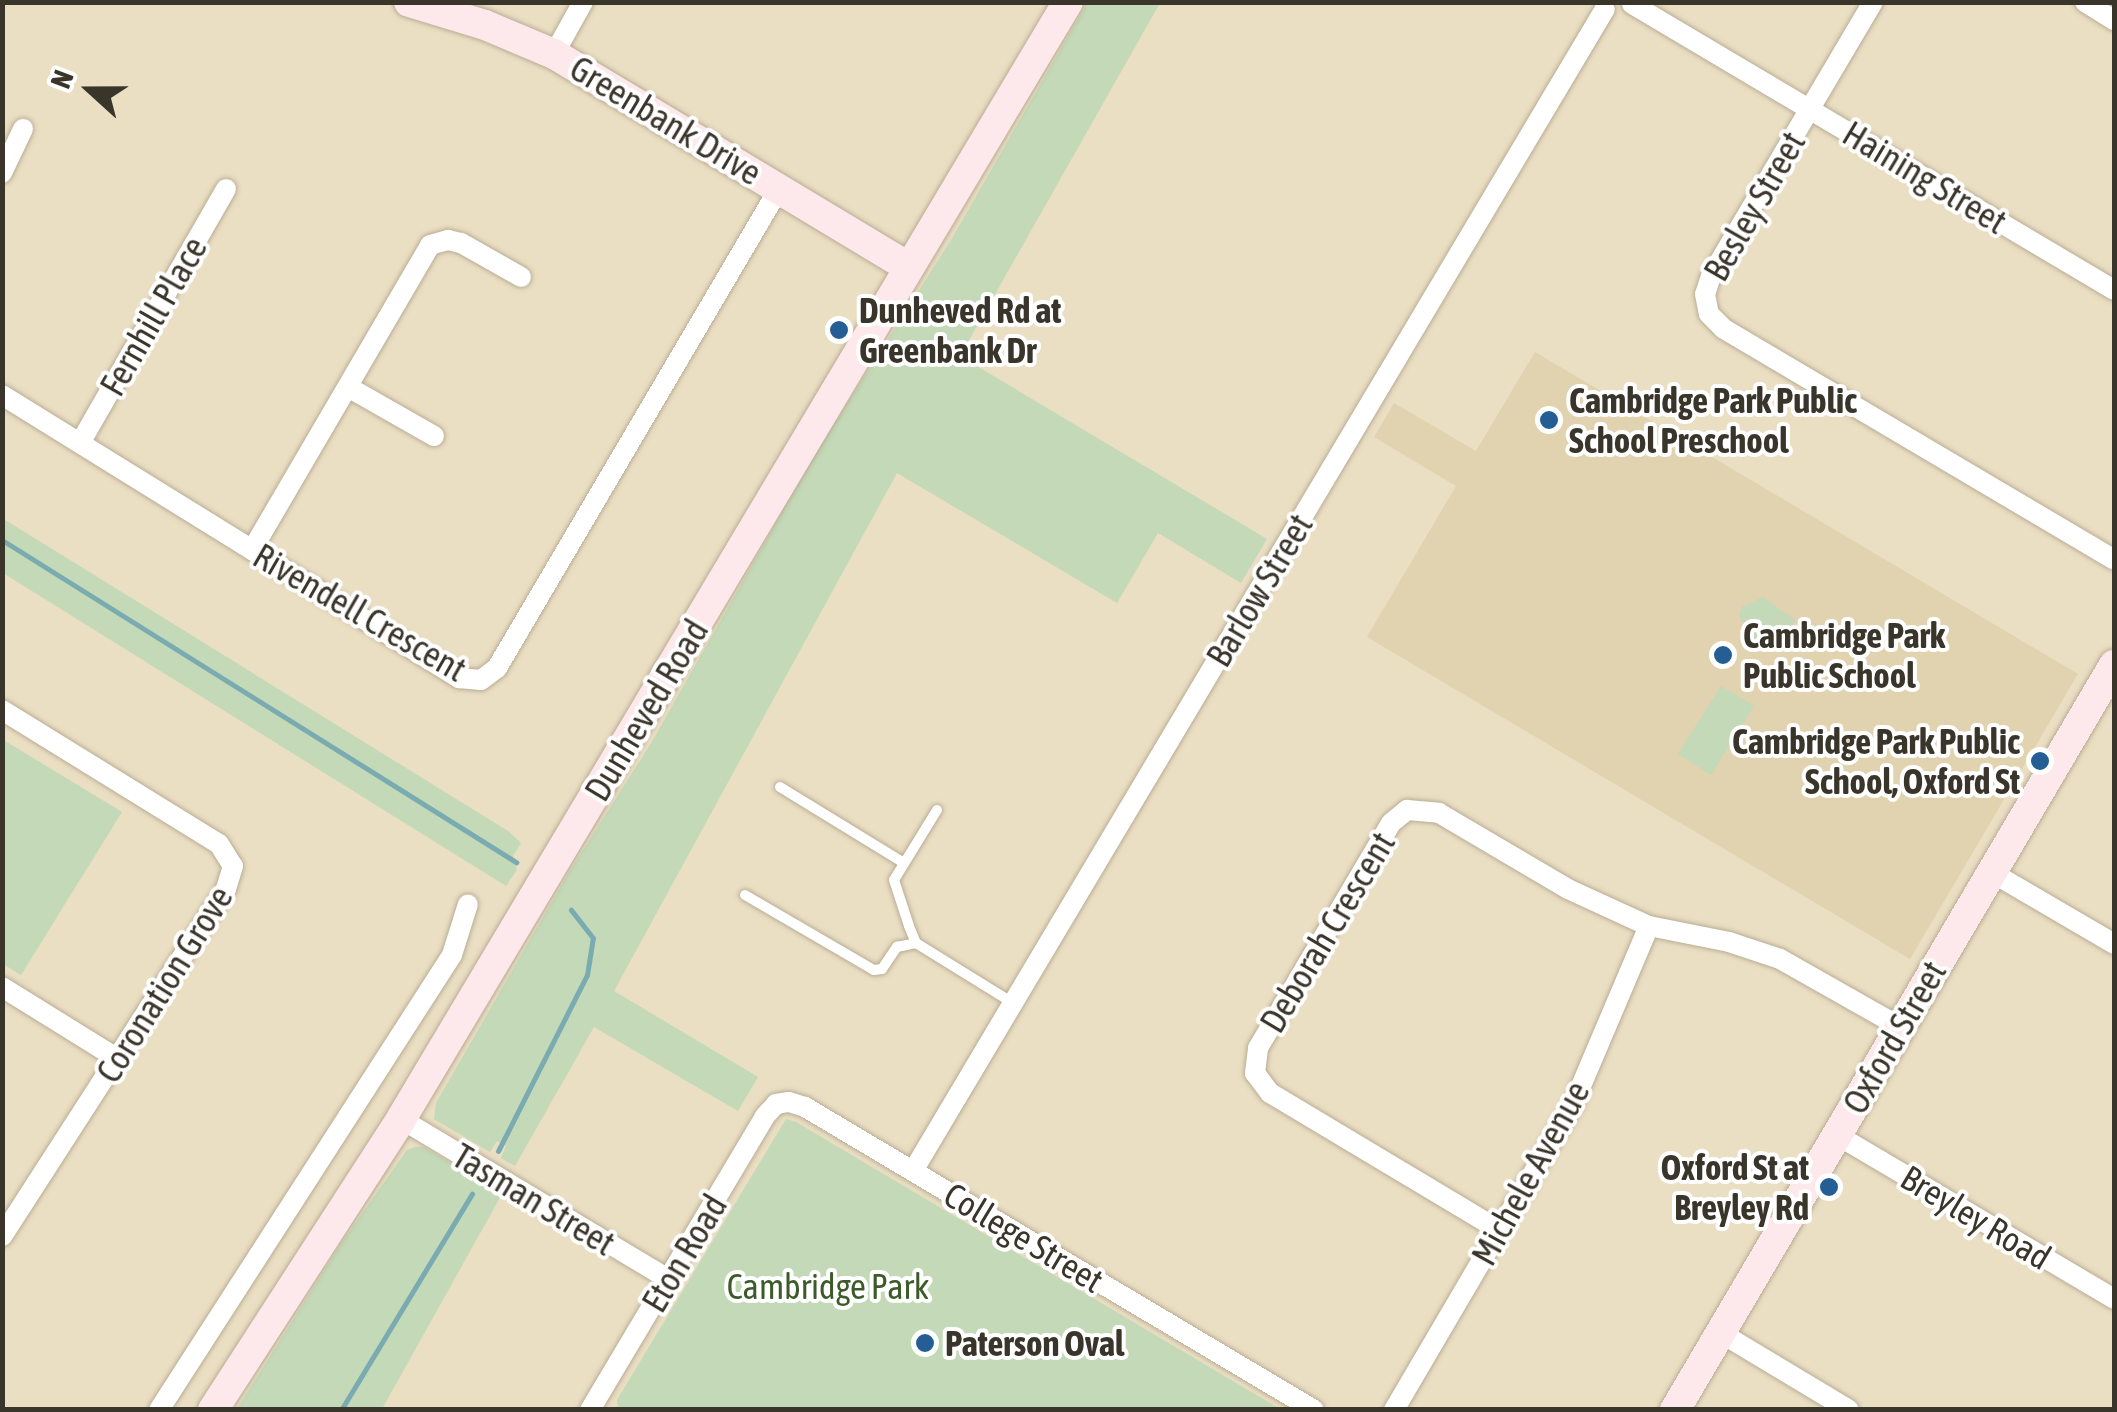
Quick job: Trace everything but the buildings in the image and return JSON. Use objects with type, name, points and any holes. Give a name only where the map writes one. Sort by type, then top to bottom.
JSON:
[{"type":"main road","name":"Greenbank Drive","points":[[408,2],[500,30],[554,54],[909,266]]},
{"type":"main road","name":"Dunheved Road","points":[[212,1410],[401,1119],[1068,2]]},
{"type":"main road","name":"Oxford Street","points":[[1675,1410],[2114,665]]},
{"type":"street","points":[[554,54],[583,2]]},
{"type":"street","name":"Besley Street","points":[[1874,2],[1711,276],[1705,294],[1709,314],[1724,329],[2114,560]]},
{"type":"street","points":[[2085,2],[2114,20]]},
{"type":"street","name":"Haining Street","points":[[1603,6],[1620,12],[1632,3],[2114,290]]},
{"type":"street","name":"Barlow Street","points":[[913,1171],[1603,6]]},
{"type":"street","points":[[2,173],[23,129]]},
{"type":"street","name":"Rivendell Crescent","points":[[2,395],[462,680],[489,676],[780,187]]},
{"type":"street","name":"Fernhill Place","points":[[80,443],[226,189]]},
{"type":"street","points":[[252,550],[430,245],[448,240],[461,243],[521,278]]},
{"type":"street","points":[[348,387],[434,436]]},
{"type":"street","name":"Coronation Grove","points":[[2,710],[219,844],[232,860],[226,889],[2,1236]]},
{"type":"street","name":"Deborah Crescent","points":[[1498,1230],[1270,1093],[1255,1073],[1258,1048],[1390,824],[1406,810],[1439,813],[1568,890],[1648,926],[1729,942],[1780,959],[1900,1028]]},
{"type":"street","points":[[1992,872],[2114,944]]},
{"type":"street","points":[[159,1410],[452,955],[468,904]]},
{"type":"street","name":"Michele Avenue","points":[[1394,1410],[1579,1094],[1648,926]]},
{"type":"street","points":[[2,987],[118,1059]]},
{"type":"street","name":"College Street","points":[[782,1102],[805,1107],[1314,1410]]},
{"type":"street","name":"Eton Road","points":[[590,1410],[765,1116],[782,1102]]},
{"type":"street","name":"Tasman Street","points":[[401,1119],[668,1279]]},
{"type":"street","name":"Breyley Road","points":[[1837,1135],[2114,1299]]},
{"type":"street","points":[[1721,1332],[1850,1410]]},
{"type":"lane","points":[[780,786],[904,862]]},
{"type":"lane","points":[[936,810],[894,885],[916,942],[1013,1004]]},
{"type":"lane","points":[[745,895],[874,970],[882,970],[897,948],[916,942]]},
{"type":"shaded area","name":"Cambridge Park Public School","points":[[1535,352],[2078,674],[1910,959],[1367,637],[1456,486],[1374,437],[1394,403],[1476,451]]},
{"type":"green space","points":[[1087,3],[1160,3],[960,356],[1267,539],[1241,583],[1158,533],[1117,603],[897,473],[614,991],[758,1077],[738,1111],[594,1027],[515,1166],[501,1158],[506,1146],[497,1141],[490,1152],[434,1119],[436,1103],[569,872],[650,745],[815,454],[951,240]]},
{"type":"green space","points":[[2,518],[508,831],[521,843],[513,856],[517,870],[506,886],[3,573]]},
{"type":"green space","points":[[1763,597],[1795,620],[1781,647],[1765,646],[1746,633],[1739,614],[1742,607]]},
{"type":"green space","points":[[1721,686],[1754,706],[1711,775],[1678,754]]},
{"type":"green space","points":[[2,739],[122,812],[21,975],[3,964]]},
{"type":"green space","name":"Cambridge Park","points":[[786,1119],[1280,1409],[618,1409],[617,1400]]},
{"type":"green space","points":[[424,1147],[502,1194],[382,1409],[237,1409],[342,1242],[407,1150]]},
{"type":"waterway","points":[[2,540],[516,862]]},
{"type":"waterway","points":[[498,1151],[587,975],[593,938],[571,910]]},
{"type":"waterway","points":[[341,1410],[472,1194]]},
{"type":"place","name":"Dunheved Rd at Greenbank Dr","points":[[839,330]]},
{"type":"place","name":"Cambridge Park Public School Preschool","points":[[1549,420]]},
{"type":"place","name":"Cambridge Park Public School","points":[[1723,655]]},
{"type":"place","name":"Cambridge Park Public School, Oxford St","points":[[2040,761]]},
{"type":"place","name":"Oxford St at Breyley Rd","points":[[1829,1187]]},
{"type":"place","name":"Paterson Oval","points":[[925,1343]]}]
